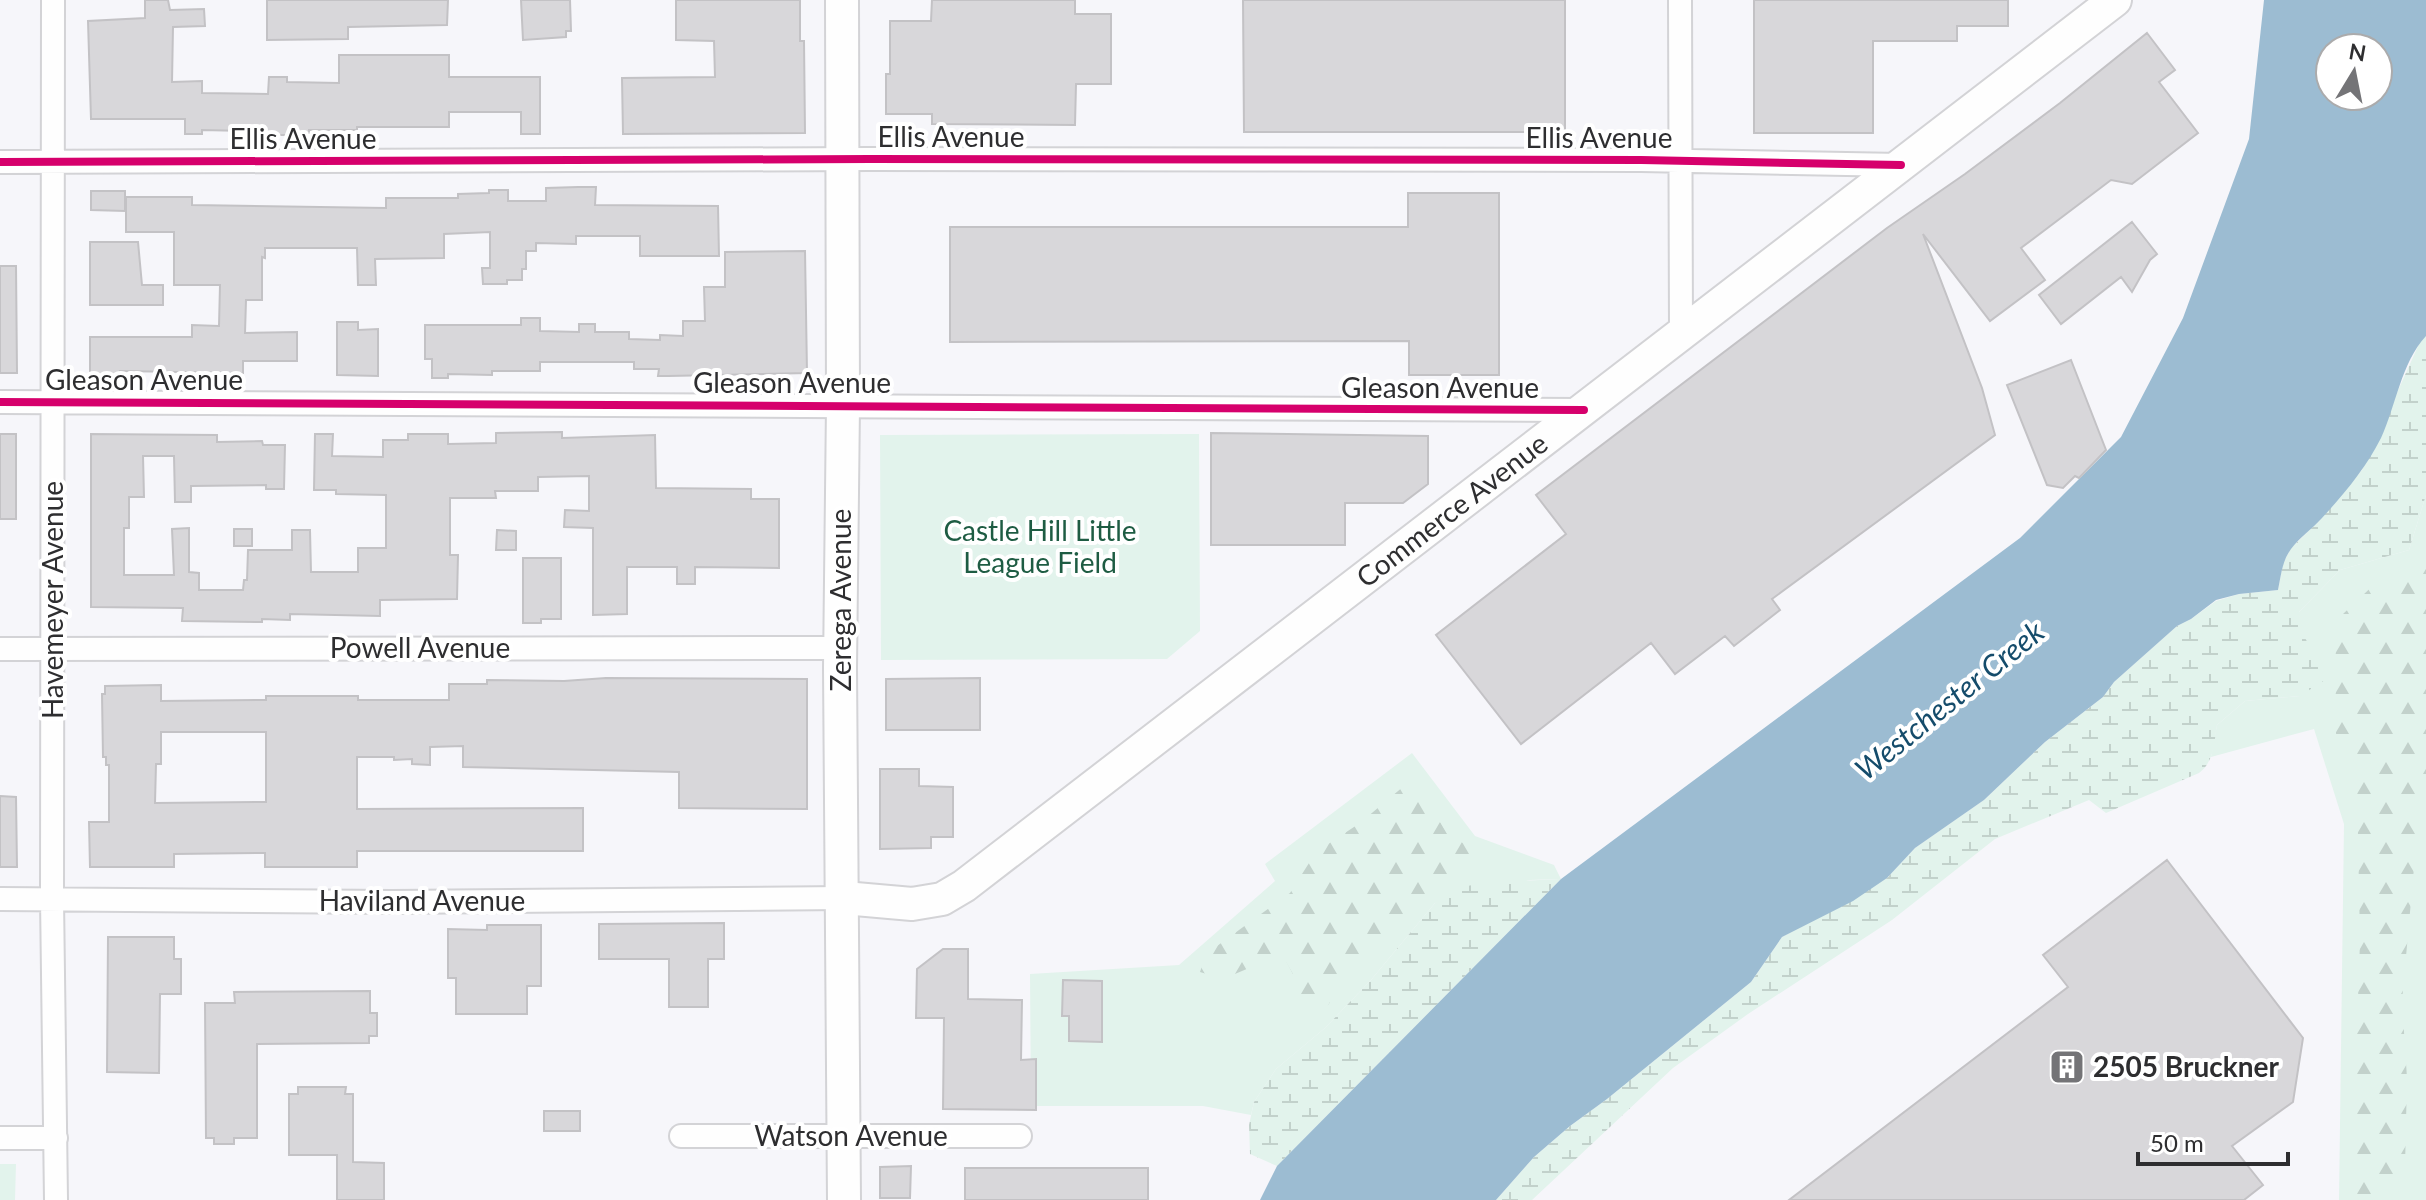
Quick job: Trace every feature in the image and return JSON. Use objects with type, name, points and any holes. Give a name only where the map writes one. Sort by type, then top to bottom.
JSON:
[{"type":"main road","name":"Zerega Avenue","points":[[842,0],[840,648],[844,1200]]},
{"type":"main road","name":"Commerce Avenue","points":[[844,898],[912,904],[942,899],[964,886],[2115,0]]},
{"type":"street","name":"Havemeyer Avenue","points":[[53,0],[52,899],[56,1200]]},
{"type":"street","points":[[1680,0],[1681,333]]},
{"type":"street","name":"Ellis Avenue","points":[[0,162],[1681,160],[1901,165]]},
{"type":"street","name":"Gleason Avenue","points":[[0,402],[1584,410]]},
{"type":"street","name":"Powell Avenue","points":[[0,649],[840,648]]},
{"type":"street","name":"Haviland Avenue","points":[[0,899],[392,902],[844,898]]},
{"type":"street","name":"Watson Avenue","points":[[681,1136],[1020,1136]]},
{"type":"street","points":[[0,1138],[56,1138]]},
{"type":"green space","points":[[2426,336],[2426,495],[2409,550],[2340,570],[2299,612],[2301,631],[2328,678],[2300,696],[2245,701],[2217,725],[2210,758],[2199,773],[2106,813],[2089,800],[1995,839],[1892,920],[1748,1014],[1673,1068],[1532,1200],[1496,1200],[1534,1157],[1570,1126],[1751,982],[1782,937],[1887,878],[1915,848],[1984,800],[2045,742],[2103,697],[2114,682],[2177,626],[2216,601],[2239,594],[2278,590],[2283,563],[2291,548],[2320,520],[2362,470],[2419,344]]},
{"type":"green space","name":"Castle Hill Little League Field","points":[[1199,434],[1200,631],[1167,659],[881,660],[880,435]]},
{"type":"green space","points":[[2426,495],[2426,1200],[2339,1200],[2344,824],[2314,729],[2211,757],[2217,725],[2245,701],[2300,696],[2299,612],[2340,570],[2409,550]]},
{"type":"green space","points":[[2426,556],[2426,796],[2418,823],[2402,1001],[2407,1078],[2405,1167],[2391,1200],[2351,1200],[2360,941],[2357,786],[2337,739],[2333,715],[2338,674],[2335,648],[2343,614],[2382,577]]},
{"type":"green space","points":[[1412,753],[1475,836],[1554,865],[1561,879],[1530,880],[1435,903],[1371,980],[1325,1028],[1276,1069],[1254,1102],[1251,1115],[1203,1106],[1031,1106],[1030,974],[1179,965],[1275,881],[1265,864]]},
{"type":"green space","points":[[1404,786],[1426,799],[1447,833],[1481,854],[1482,861],[1475,873],[1428,892],[1396,920],[1328,1005],[1312,1011],[1293,1001],[1295,978],[1285,959],[1261,963],[1223,979],[1200,972],[1206,954],[1290,893],[1316,852],[1360,823]]},
{"type":"green space","points":[[1561,879],[1277,1166],[1250,1154],[1249,1125],[1254,1102],[1276,1069],[1325,1028],[1371,980],[1435,903],[1458,888],[1482,883]]},
{"type":"green space","points":[[0,1164],[16,1164],[15,1200],[0,1200]]},
{"type":"water","name":"Westchester Creek","points":[[2264,0],[2426,0],[2426,336],[2405,372],[2375,449],[2338,500],[2291,549],[2278,590],[2216,600],[2177,626],[2114,682],[2103,697],[2045,742],[1984,800],[1915,848],[1887,878],[1853,901],[1782,937],[1751,982],[1570,1126],[1534,1157],[1496,1200],[1260,1200],[1277,1166],[1561,879],[2020,538],[2121,437],[2183,318],[2249,139]]},
{"type":"building","points":[[145,0],[168,0],[170,10],[204,9],[205,26],[173,27],[172,82],[202,81],[202,93],[268,94],[269,77],[287,77],[287,82],[339,83],[339,55],[449,55],[449,77],[540,77],[540,134],[521,134],[521,112],[449,112],[449,127],[357,127],[357,130],[309,130],[309,134],[286,135],[202,130],[202,134],[185,134],[185,119],[91,119],[88,21],[145,18]]},
{"type":"building","points":[[267,0],[448,0],[447,25],[348,27],[348,39],[267,40]]},
{"type":"building","points":[[521,0],[570,0],[571,31],[566,31],[566,37],[523,40]]},
{"type":"building","points":[[676,0],[800,0],[800,41],[804,41],[805,133],[623,134],[622,78],[715,77],[714,41],[676,40]]},
{"type":"building","points":[[932,0],[1075,0],[1075,14],[1111,14],[1111,84],[1076,84],[1075,125],[932,124],[932,114],[886,114],[890,21],[931,21]]},
{"type":"building","points":[[1243,0],[1565,0],[1565,132],[1244,132]]},
{"type":"building","points":[[1754,0],[2008,0],[2008,26],[1957,26],[1957,41],[1873,41],[1873,133],[1754,133]]},
{"type":"building","points":[[2147,33],[2175,70],[2159,82],[2198,133],[2132,184],[2111,180],[2021,248],[2045,280],[1990,321],[1923,234],[1982,388],[1995,435],[1772,599],[1780,610],[1734,646],[1725,636],[1675,674],[1651,643],[1521,744],[1436,635],[1566,534],[1536,495],[1887,228],[2060,103]]},
{"type":"building","points":[[596,187],[595,205],[718,206],[719,256],[640,256],[640,236],[576,236],[576,244],[536,243],[536,251],[526,251],[526,269],[522,269],[522,280],[507,280],[507,284],[483,284],[482,268],[490,268],[490,232],[444,234],[444,258],[375,259],[376,285],[358,285],[357,248],[265,248],[265,258],[262,257],[262,300],[246,300],[245,333],[297,332],[297,361],[243,361],[243,373],[120,371],[121,378],[90,378],[90,337],[192,337],[192,325],[219,326],[220,285],[174,285],[174,232],[126,232],[126,197],[192,197],[192,205],[386,208],[386,198],[458,198],[458,194],[508,190],[508,201],[546,201],[546,188]]},
{"type":"building","points":[[91,191],[125,191],[125,211],[91,210]]},
{"type":"building","points":[[1408,193],[1499,193],[1499,375],[1409,375],[1409,341],[950,342],[950,227],[1408,227]]},
{"type":"building","points":[[2132,222],[2157,254],[2150,260],[2132,292],[2121,277],[2061,324],[2039,295]]},
{"type":"building","points":[[90,242],[138,242],[142,285],[163,285],[163,305],[90,305]]},
{"type":"building","points":[[805,251],[807,373],[658,376],[659,369],[634,369],[634,362],[540,362],[540,371],[492,371],[492,375],[448,374],[448,378],[432,378],[432,359],[425,359],[425,325],[521,325],[521,318],[540,318],[540,331],[579,332],[579,324],[595,324],[595,332],[629,332],[629,339],[660,340],[660,335],[683,336],[683,321],[705,321],[704,287],[725,287],[725,252]]},
{"type":"building","points":[[0,266],[16,266],[17,373],[0,373]]},
{"type":"building","points":[[337,322],[358,322],[358,330],[378,329],[378,376],[337,375]]},
{"type":"building","points":[[2071,360],[2106,450],[2079,478],[2075,476],[2063,488],[2047,485],[2007,385]]},
{"type":"building","points":[[562,432],[562,438],[655,435],[656,488],[751,489],[751,499],[779,499],[779,568],[695,567],[695,584],[677,584],[677,567],[627,567],[627,614],[593,615],[593,528],[564,527],[565,510],[589,511],[589,476],[538,477],[538,491],[495,491],[496,498],[450,498],[450,555],[458,555],[457,599],[380,600],[380,616],[290,614],[290,620],[262,619],[262,622],[182,621],[183,608],[91,607],[91,434],[217,435],[217,442],[262,441],[263,445],[285,445],[284,489],[266,489],[266,485],[191,486],[191,502],[175,502],[174,456],[143,456],[144,497],[129,497],[129,528],[124,528],[124,575],[174,575],[172,529],[189,528],[189,572],[199,573],[199,590],[243,590],[244,580],[247,580],[248,550],[292,550],[292,530],[310,530],[311,572],[358,572],[358,548],[386,548],[386,495],[336,494],[336,490],[314,490],[315,434],[333,434],[332,456],[383,457],[383,440],[408,440],[408,434],[448,434],[448,444],[496,443],[496,433]]},
{"type":"building","points":[[1211,433],[1428,436],[1428,484],[1403,503],[1345,503],[1345,545],[1211,545]]},
{"type":"building","points":[[0,434],[16,434],[16,519],[0,519]]},
{"type":"building","points":[[234,529],[252,529],[252,546],[234,546]]},
{"type":"building","points":[[497,530],[516,531],[516,550],[496,550]]},
{"type":"building","points":[[523,558],[561,558],[561,619],[523,623]]},
{"type":"building","points":[[606,678],[807,679],[807,809],[679,808],[679,772],[463,767],[463,746],[430,747],[430,765],[412,764],[412,759],[394,760],[394,757],[357,757],[357,809],[583,808],[583,851],[357,851],[357,867],[265,867],[265,853],[174,854],[174,867],[90,867],[89,822],[109,822],[109,765],[103,757],[102,694],[105,694],[105,686],[161,685],[161,701],[266,700],[266,696],[449,700],[449,684],[487,684],[487,680]],"holes":[[[161,732],[266,732],[266,802],[155,803],[156,764],[161,764]]]},
{"type":"building","points":[[980,678],[980,730],[886,730],[886,679]]},
{"type":"building","points":[[880,769],[919,769],[919,786],[953,787],[953,837],[931,837],[931,848],[880,849]]},
{"type":"building","points":[[0,796],[16,797],[17,867],[0,867]]},
{"type":"building","name":"2505 Bruckner","points":[[2167,860],[2303,1038],[2293,1102],[2232,1146],[2263,1185],[2244,1200],[1789,1200],[2068,987],[2043,955]]},
{"type":"building","points":[[724,923],[724,959],[708,959],[708,1007],[669,1007],[669,959],[599,959],[599,924]]},
{"type":"building","points":[[487,925],[541,925],[541,986],[527,986],[527,1014],[456,1014],[456,978],[448,978],[448,929],[487,930]]},
{"type":"building","points":[[108,937],[174,937],[174,959],[181,959],[181,994],[160,994],[159,1073],[107,1072]]},
{"type":"building","points":[[943,949],[968,949],[968,999],[1022,1000],[1021,1060],[1036,1059],[1036,1110],[943,1109],[944,1018],[916,1018],[917,969]]},
{"type":"building","points":[[1063,980],[1102,981],[1102,1042],[1069,1041],[1069,1016],[1062,1016]]},
{"type":"building","points":[[370,991],[370,1013],[377,1013],[377,1036],[369,1036],[369,1043],[257,1044],[257,1138],[234,1138],[234,1144],[214,1144],[214,1138],[206,1138],[205,1003],[235,1003],[234,992]]},
{"type":"building","points":[[298,1087],[346,1087],[345,1094],[353,1094],[353,1162],[384,1163],[384,1200],[337,1200],[337,1155],[289,1155],[289,1094],[298,1094]]},
{"type":"building","points":[[544,1111],[580,1111],[580,1131],[544,1131]]},
{"type":"building","points":[[911,1166],[910,1198],[880,1198],[880,1167]]},
{"type":"building","points":[[965,1168],[1148,1168],[1148,1200],[965,1200]]},
{"type":"cycle path","points":[[0,162],[1641,160],[1901,165]]},
{"type":"cycle path","points":[[0,402],[1584,410]]},
{"type":"place","name":"2505 Bruckner","points":[[2067,1067]]}]
